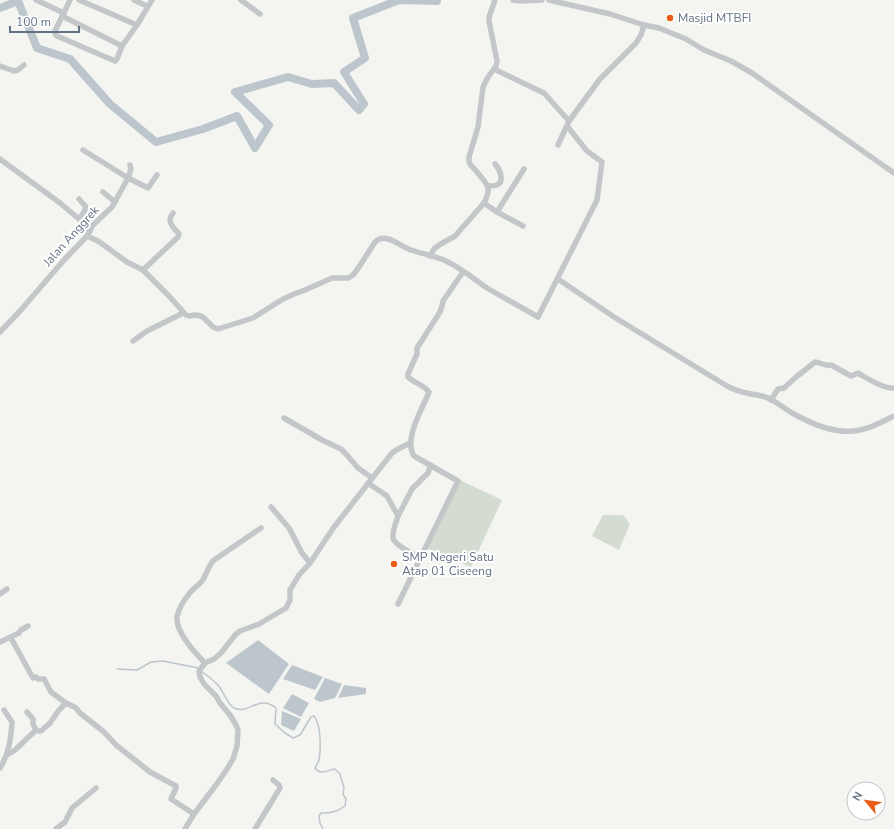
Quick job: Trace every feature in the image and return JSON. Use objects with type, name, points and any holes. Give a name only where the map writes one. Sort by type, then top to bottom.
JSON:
[{"type":"street","points":[[36,0],[122,46]]},
{"type":"street","points":[[70,0],[54,31],[55,34],[115,61],[122,46],[152,0]]},
{"type":"street","points":[[78,0],[137,25]]},
{"type":"street","points":[[134,0],[148,6]]},
{"type":"street","points":[[241,0],[260,14]]},
{"type":"street","points":[[430,256],[434,249],[455,236],[484,203],[487,197],[488,188],[476,169],[470,164],[469,157],[478,127],[483,87],[497,61],[489,21],[495,0]]},
{"type":"street","points":[[513,0],[542,0]]},
{"type":"street","points":[[549,0],[610,14],[644,25],[659,28],[686,39],[704,50],[743,67],[894,173]]},
{"type":"street","points":[[558,145],[568,123],[600,78],[636,43],[641,35],[644,25]]},
{"type":"street","points":[[0,66],[14,71],[18,70],[24,65]]},
{"type":"street","points":[[0,159],[60,203],[79,219],[88,234],[127,262],[143,270],[169,296],[183,313],[189,316],[201,316],[213,327],[218,329],[253,318],[283,299],[332,278],[350,277],[356,271],[379,238],[388,238],[411,250],[446,262],[538,317],[597,200],[602,162],[587,151],[568,123],[544,93],[494,69]]},
{"type":"street","points":[[83,150],[147,188],[157,176]]},
{"type":"street","points":[[487,186],[496,186],[502,179],[500,168],[496,164]]},
{"type":"street","name":"Jalan Anggrek","points":[[0,332],[88,234],[94,225],[111,208],[128,178],[130,165]]},
{"type":"street","points":[[497,212],[524,169]]},
{"type":"street","points":[[104,192],[115,202]]},
{"type":"street","points":[[79,199],[86,207],[79,219]]},
{"type":"street","points":[[484,203],[523,226]]},
{"type":"street","points":[[143,270],[178,236],[178,233],[170,222],[170,218],[173,213]]},
{"type":"street","points":[[398,604],[458,481],[414,456],[411,451],[410,443],[415,424],[429,392],[427,389],[410,379],[408,374],[418,354],[417,348],[440,312],[443,301],[464,272]]},
{"type":"street","points":[[558,279],[614,317],[727,386],[747,393],[762,396],[823,428],[839,431],[861,430],[894,416]]},
{"type":"street","points":[[133,341],[147,331],[183,313]]},
{"type":"street","points":[[771,400],[778,389],[784,388],[815,362],[826,366],[831,365],[851,376],[858,373],[882,386],[894,388]]},
{"type":"street","points":[[284,418],[341,449],[387,496],[398,516]]},
{"type":"street","points":[[185,829],[194,814],[228,768],[236,752],[238,740],[238,730],[234,720],[216,696],[204,684],[200,677],[199,672],[204,663],[214,659],[221,653],[240,631],[259,624],[286,608],[290,600],[292,587],[299,575],[310,563],[332,530],[395,450],[410,443]]},
{"type":"street","points":[[421,558],[403,548],[394,541],[393,538],[398,516],[412,489],[428,473],[431,465]]},
{"type":"street","points":[[270,507],[289,528],[302,553],[310,563]]},
{"type":"street","points":[[204,663],[192,649],[180,629],[177,620],[179,611],[188,595],[202,580],[214,560],[261,528]]},
{"type":"street","points":[[0,594],[7,589]]},
{"type":"street","points":[[0,642],[11,638],[28,626]]},
{"type":"street","points":[[11,638],[33,678],[36,677],[38,679],[44,679],[51,692],[76,708],[80,714],[104,732],[116,745],[148,770],[176,786],[171,799],[194,814]]},
{"type":"street","points":[[7,755],[16,750],[36,730],[41,731],[50,723],[66,702]]},
{"type":"street","points":[[0,768],[7,755],[10,745],[12,722],[4,710]]},
{"type":"street","points":[[27,712],[32,719],[36,730]]},
{"type":"street","points":[[255,829],[280,788],[280,785],[273,780]]},
{"type":"street","points":[[56,829],[64,822],[72,808],[96,788]]},
{"type":"shaded area","points":[[460,480],[502,500],[471,567],[426,548]]},
{"type":"shaded area","points":[[603,515],[623,515],[630,524],[619,550],[592,536]]},
{"type":"shaded area","points":[[258,640],[289,664],[269,694],[226,663]]},
{"type":"shaded area","points":[[292,665],[323,677],[315,690],[283,679]]},
{"type":"shaded area","points":[[325,678],[342,684],[335,698],[320,702],[314,699]]},
{"type":"shaded area","points":[[344,685],[366,688],[366,694],[338,698]]},
{"type":"shaded area","points":[[292,694],[309,703],[301,717],[283,708]]},
{"type":"shaded area","points":[[282,711],[301,719],[294,731],[281,725]]},
{"type":"waterway","points":[[0,8],[18,1],[37,48],[70,59],[110,104],[156,142],[203,129],[237,116],[255,148],[269,125],[235,92],[288,77],[312,84],[334,83],[359,110],[364,104],[344,72],[365,58],[353,18],[399,0],[437,1],[436,0]]},
{"type":"waterway","points":[[117,669],[137,670],[151,662],[163,661],[198,668]]},
{"type":"waterway","points":[[201,671],[218,685],[234,708],[244,709],[264,703],[270,704],[276,708],[275,724],[293,738],[300,735],[311,717],[314,716],[318,725],[320,743],[319,760],[315,768],[320,772],[335,769],[340,774],[344,788],[343,794],[346,799],[345,806],[339,810],[321,813],[319,816],[323,829]]},
{"type":"place","name":"Masjid MTBFI","points":[[670,18]]},
{"type":"place","name":"SMP Negeri Satu Atap 01 Ciseeng","points":[[394,564]]}]
